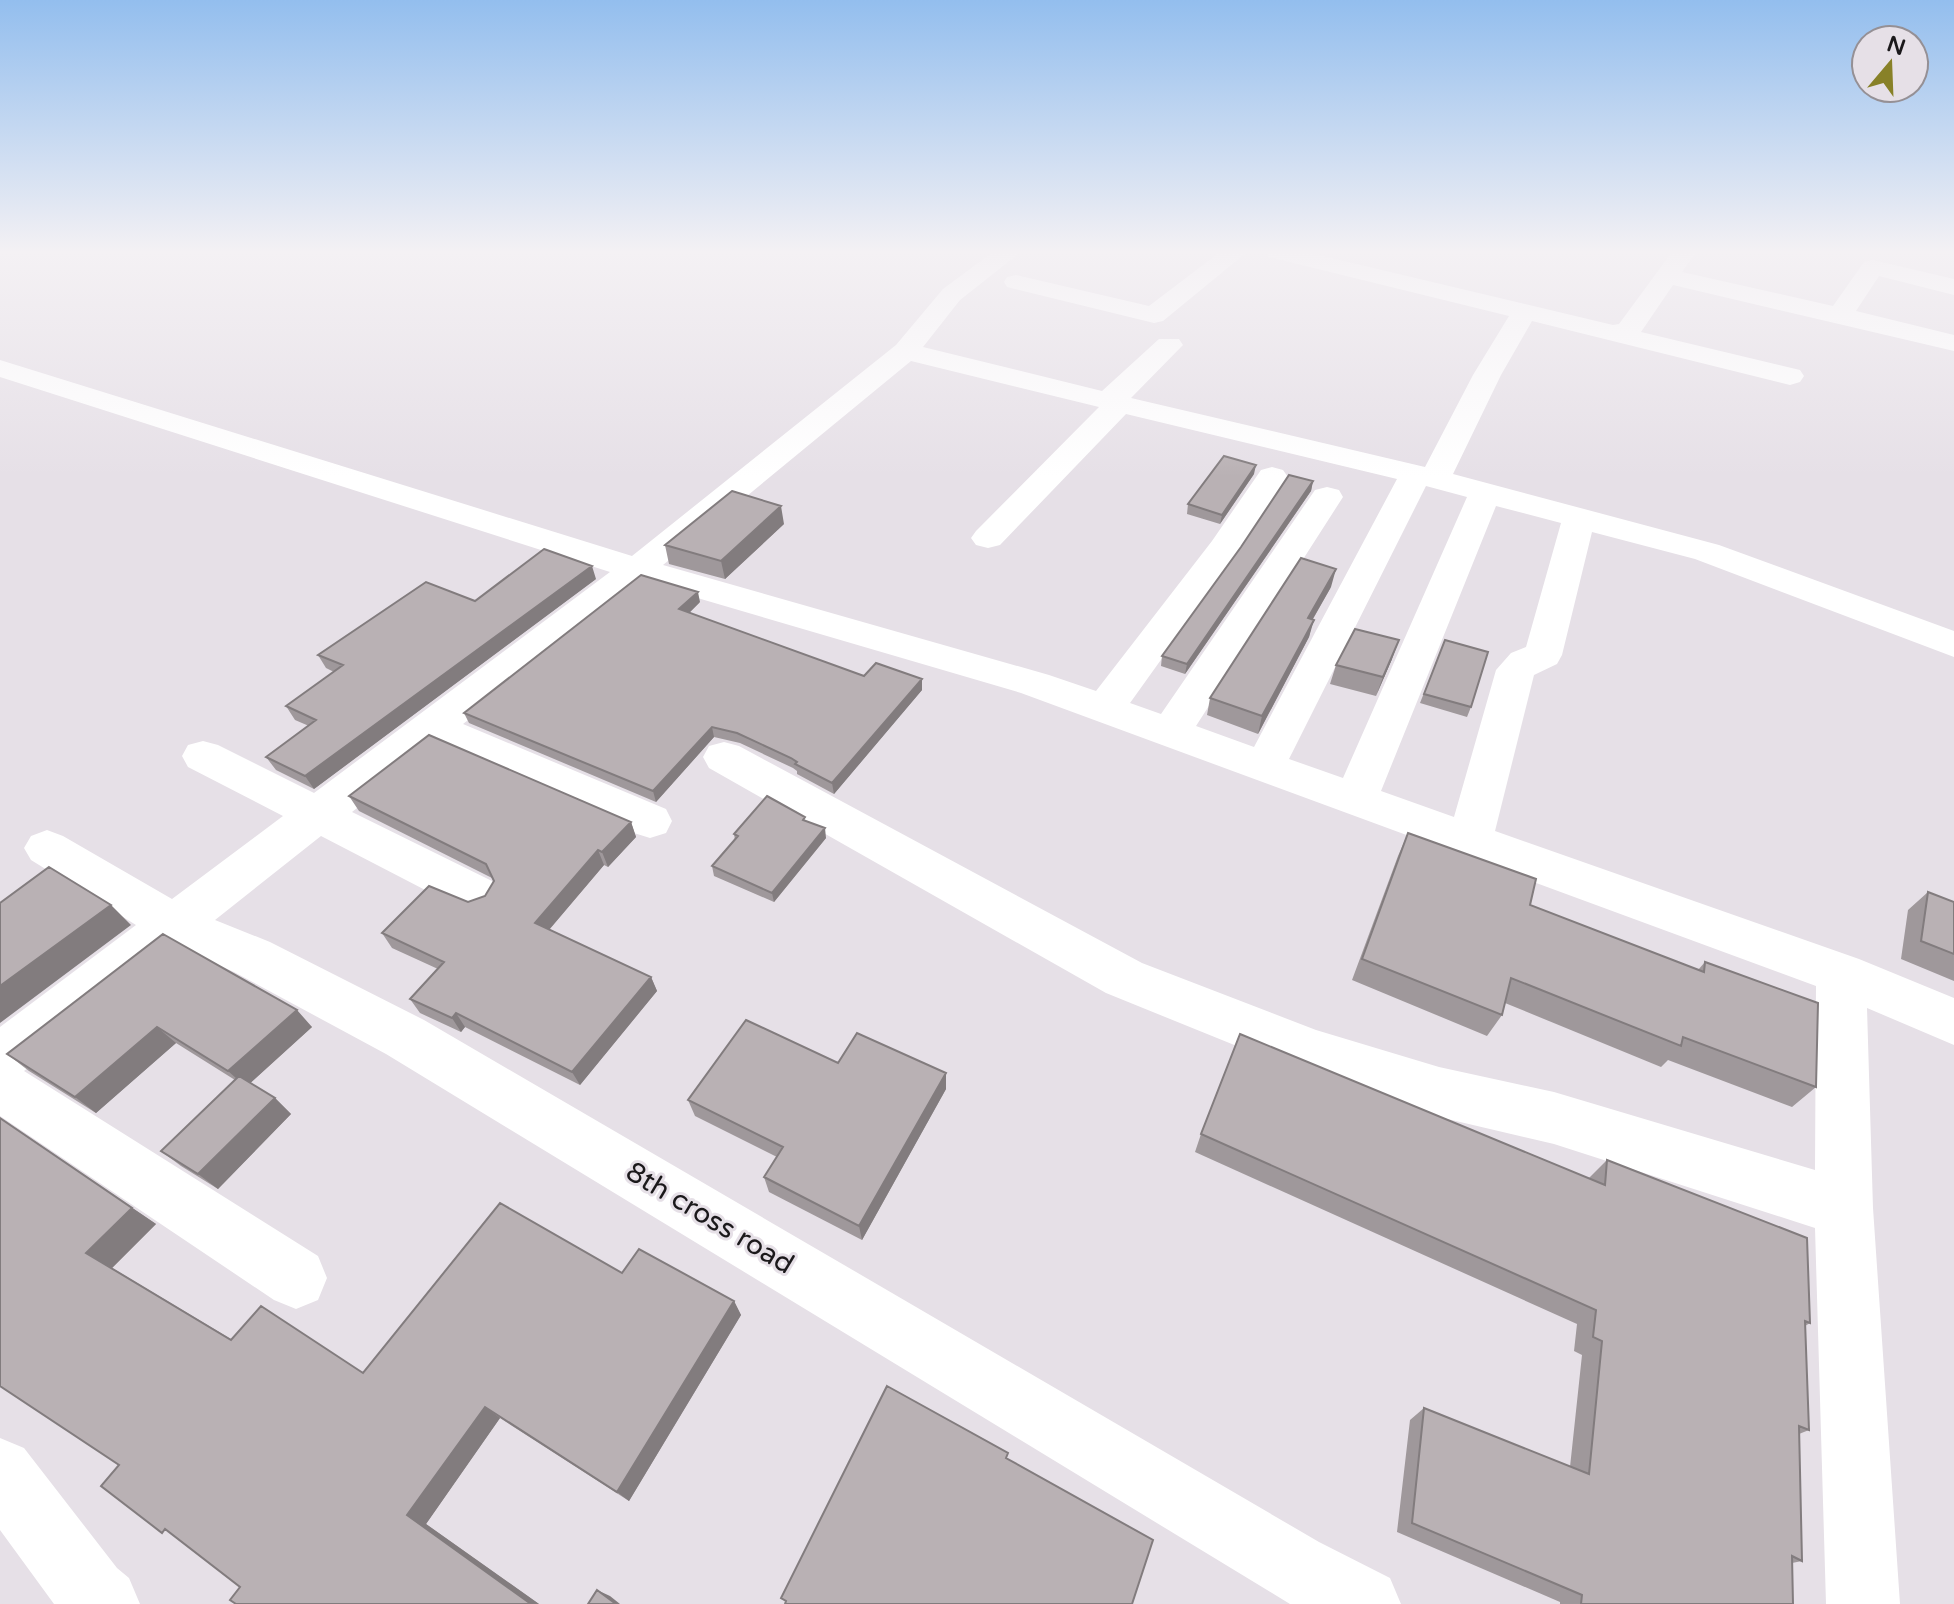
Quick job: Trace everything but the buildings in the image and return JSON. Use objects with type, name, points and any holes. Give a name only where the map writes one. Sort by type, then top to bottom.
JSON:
[{"type":"street","points":[[0,1058],[637,569],[906,351],[922,327]]},
{"type":"street","points":[[1264,767],[1425,477],[1515,327]]},
{"type":"street","points":[[1587,327],[1790,376]]},
{"type":"street","points":[[1613,333],[1628,331],[1631,327]]},
{"type":"street","points":[[1888,327],[1954,343]]},
{"type":"street","points":[[988,538],[1169,345]]},
{"type":"street","points":[[906,351],[1425,477],[1707,552],[1954,645]]},
{"type":"street","points":[[0,368],[637,569],[1035,684],[1841,974],[1954,1022]]},
{"type":"street","points":[[1103,710],[1224,548],[1272,477]]},
{"type":"street","points":[[1355,800],[1485,493]]},
{"type":"street","points":[[1170,733],[1327,497]]},
{"type":"street","points":[[1470,841],[1516,670],[1525,662],[1543,655],[1579,518]]},
{"type":"street","points":[[433,728],[650,821]]},
{"type":"street","points":[[203,756],[475,894]]},
{"type":"street","points":[[724,757],[1124,978],[1313,1053],[1439,1092],[1554,1118],[1844,1208]]},
{"type":"street","name":"8th cross road","points":[[47,848],[172,923],[252,957],[405,1037],[1294,1567],[1364,1604]]},
{"type":"street","points":[[1841,974],[1844,1208],[1863,1604]]},
{"type":"street","points":[[0,1085],[296,1278]]},
{"type":"street","points":[[0,1472],[91,1594],[103,1604]]}]
